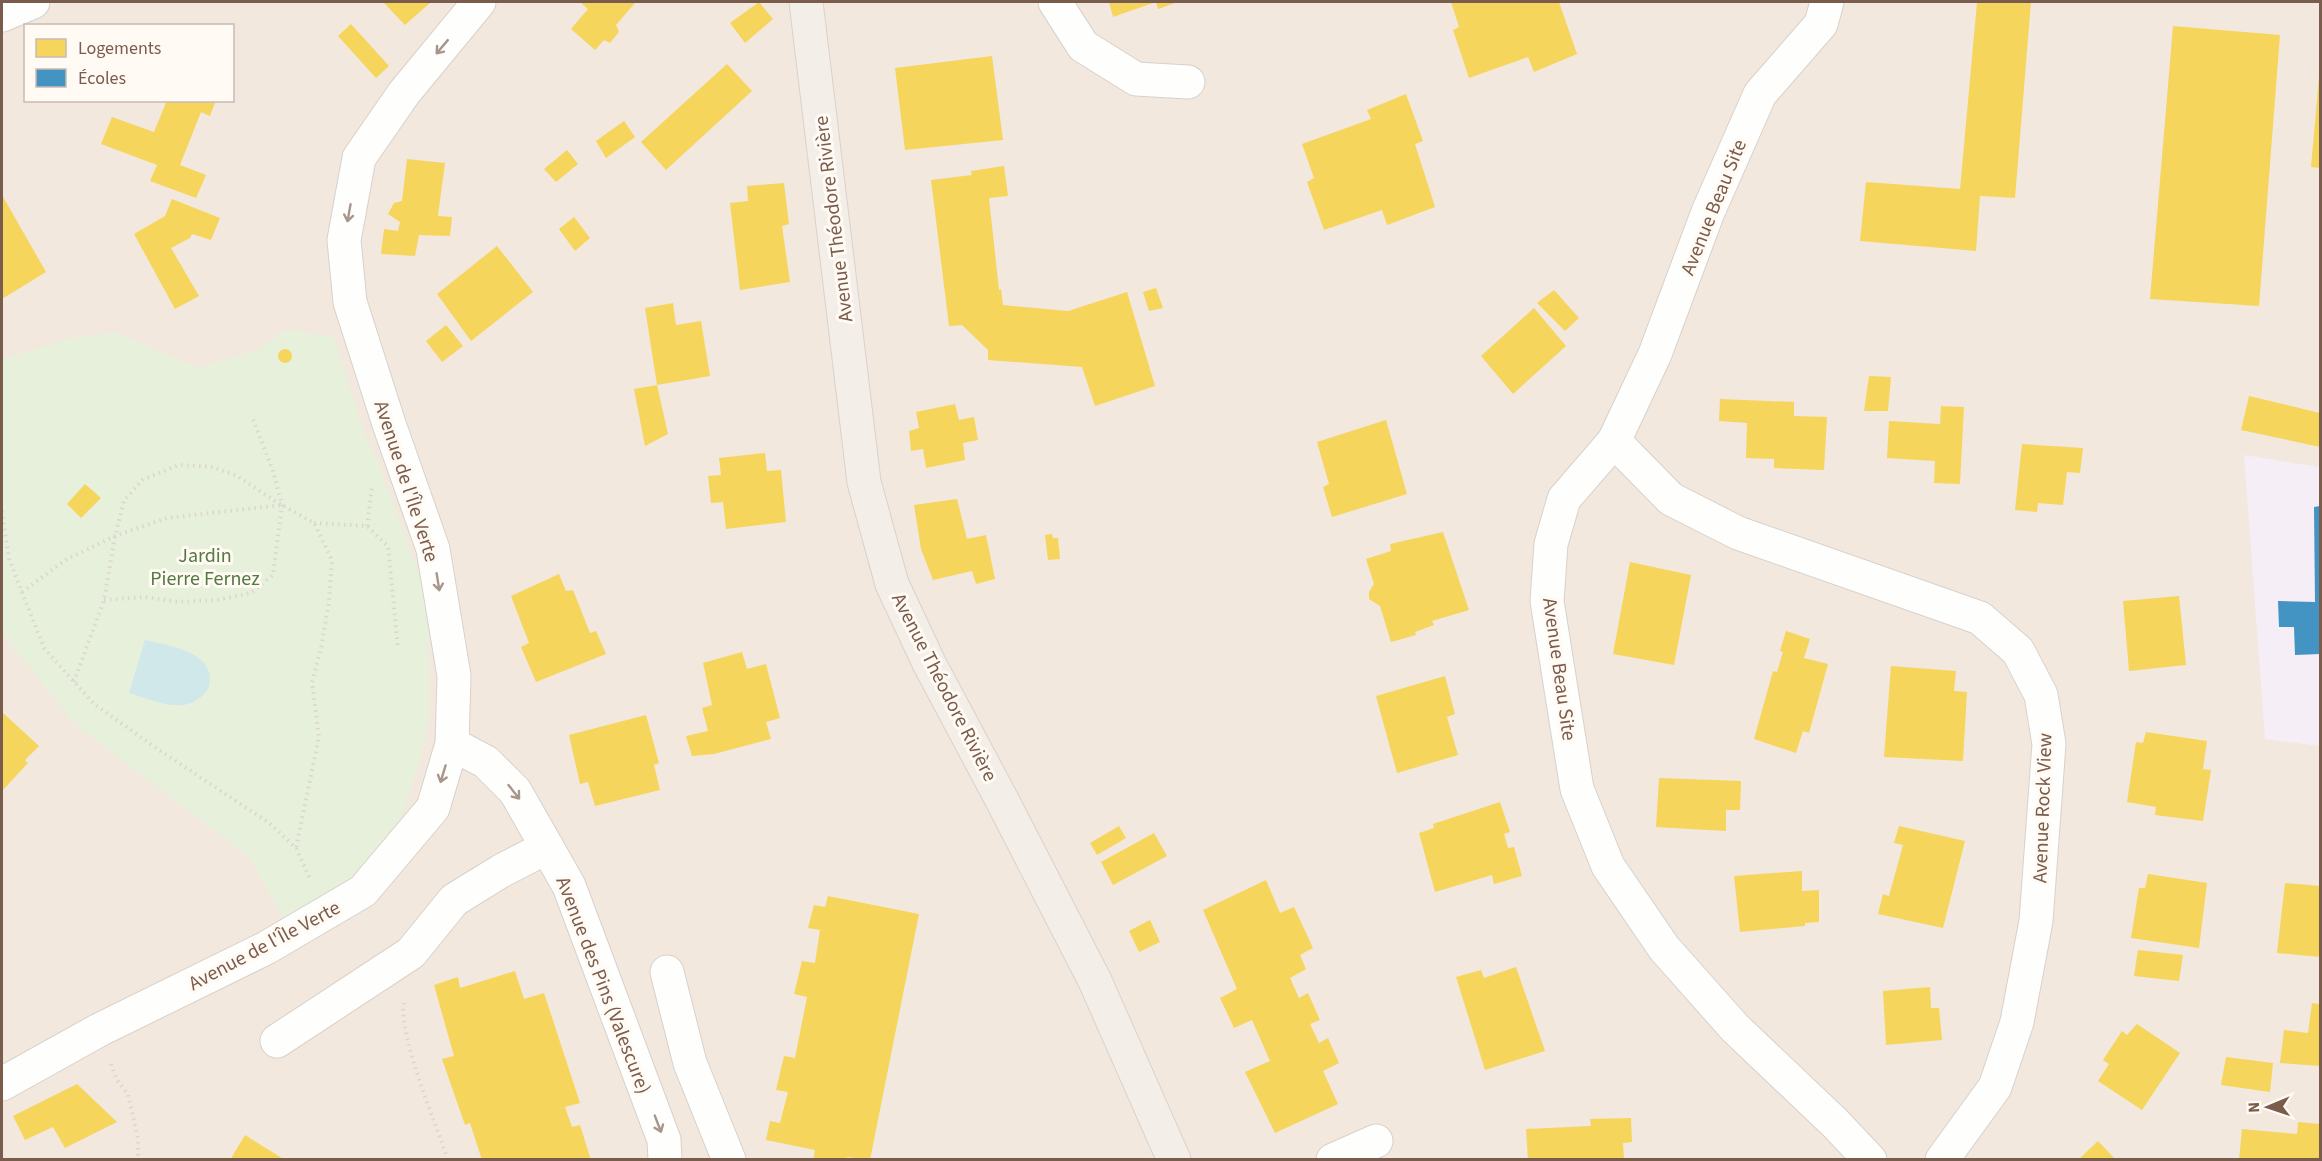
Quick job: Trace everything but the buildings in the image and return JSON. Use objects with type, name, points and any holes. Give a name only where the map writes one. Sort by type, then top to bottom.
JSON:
[{"type":"main road","name":"Avenue Théodore Rivière","points":[[806,2],[864,482],[892,584],[928,663],[1095,981],[1174,1160]]},
{"type":"street","points":[[2,15],[33,2]]},
{"type":"street","name":"Avenue de l'Île Verte","points":[[2,1084],[99,1030],[266,948],[363,891],[433,807],[452,744],[454,676],[433,549],[388,424],[350,302],[344,240],[359,158],[404,93],[479,2]]},
{"type":"street","points":[[1055,2],[1083,45],[1136,79],[1188,82]]},
{"type":"street","name":"Avenue Beau Site","points":[[1827,2],[1821,24],[1760,94],[1708,213],[1655,354],[1614,441],[1564,499],[1551,544],[1547,601],[1577,789],[1608,866],[1664,948],[1735,1028],[1835,1123],[1870,1160]]},
{"type":"street","name":"Avenue Rock View","points":[[1614,441],[1671,499],[1738,533],[1980,618],[2018,651],[2041,695],[2049,744],[2037,909],[2017,1022],[1995,1087],[1942,1160]]},
{"type":"street","name":"Avenue des Pins (Valescure)","points":[[452,744],[486,762],[515,791],[569,886],[664,1140],[665,1160]]},
{"type":"street","points":[[277,1041],[411,953],[454,900],[501,871],[547,847]]},
{"type":"street","points":[[667,972],[690,1063],[729,1160]]},
{"type":"street","points":[[642,1082],[690,1063]]},
{"type":"street","points":[[1333,1160],[1376,1142]]},
{"type":"path","points":[[104,600],[144,597],[178,602],[217,600],[251,593],[273,575],[282,505],[272,468],[252,417]]},
{"type":"path","points":[[74,682],[104,600],[115,536],[124,501],[142,480],[179,465],[213,467],[237,476],[314,523],[367,526],[388,546],[398,648]]},
{"type":"path","points":[[367,526],[373,484]]},
{"type":"path","points":[[22,592],[67,559],[115,536],[167,518],[282,505]]},
{"type":"path","points":[[2,511],[9,559],[44,648],[94,704],[269,823],[296,848],[327,913]]},
{"type":"path","points":[[296,848],[319,737],[312,682],[327,614],[332,560],[314,523]]},
{"type":"path","points":[[404,1001],[406,1036],[448,1160]]},
{"type":"path","points":[[99,1030],[117,1080],[128,1094],[138,1139],[138,1160]]},
{"type":"shaded area","points":[[2,2],[2320,2],[2320,1159],[2,1159]]},
{"type":"shaded area","points":[[2244,455],[2320,467],[2320,746],[2265,739]]},
{"type":"green space","name":"Jardin Pierre Fernez","points":[[285,330],[333,336],[364,431],[381,470],[419,574],[428,626],[429,720],[420,760],[402,816],[376,851],[344,884],[284,917],[248,856],[76,725],[2,633],[2,360],[67,339],[115,332],[198,368],[260,349]]},
{"type":"water","points":[[145,640],[188,652],[206,665],[210,674],[209,686],[204,695],[191,703],[174,705],[129,693]]}]
